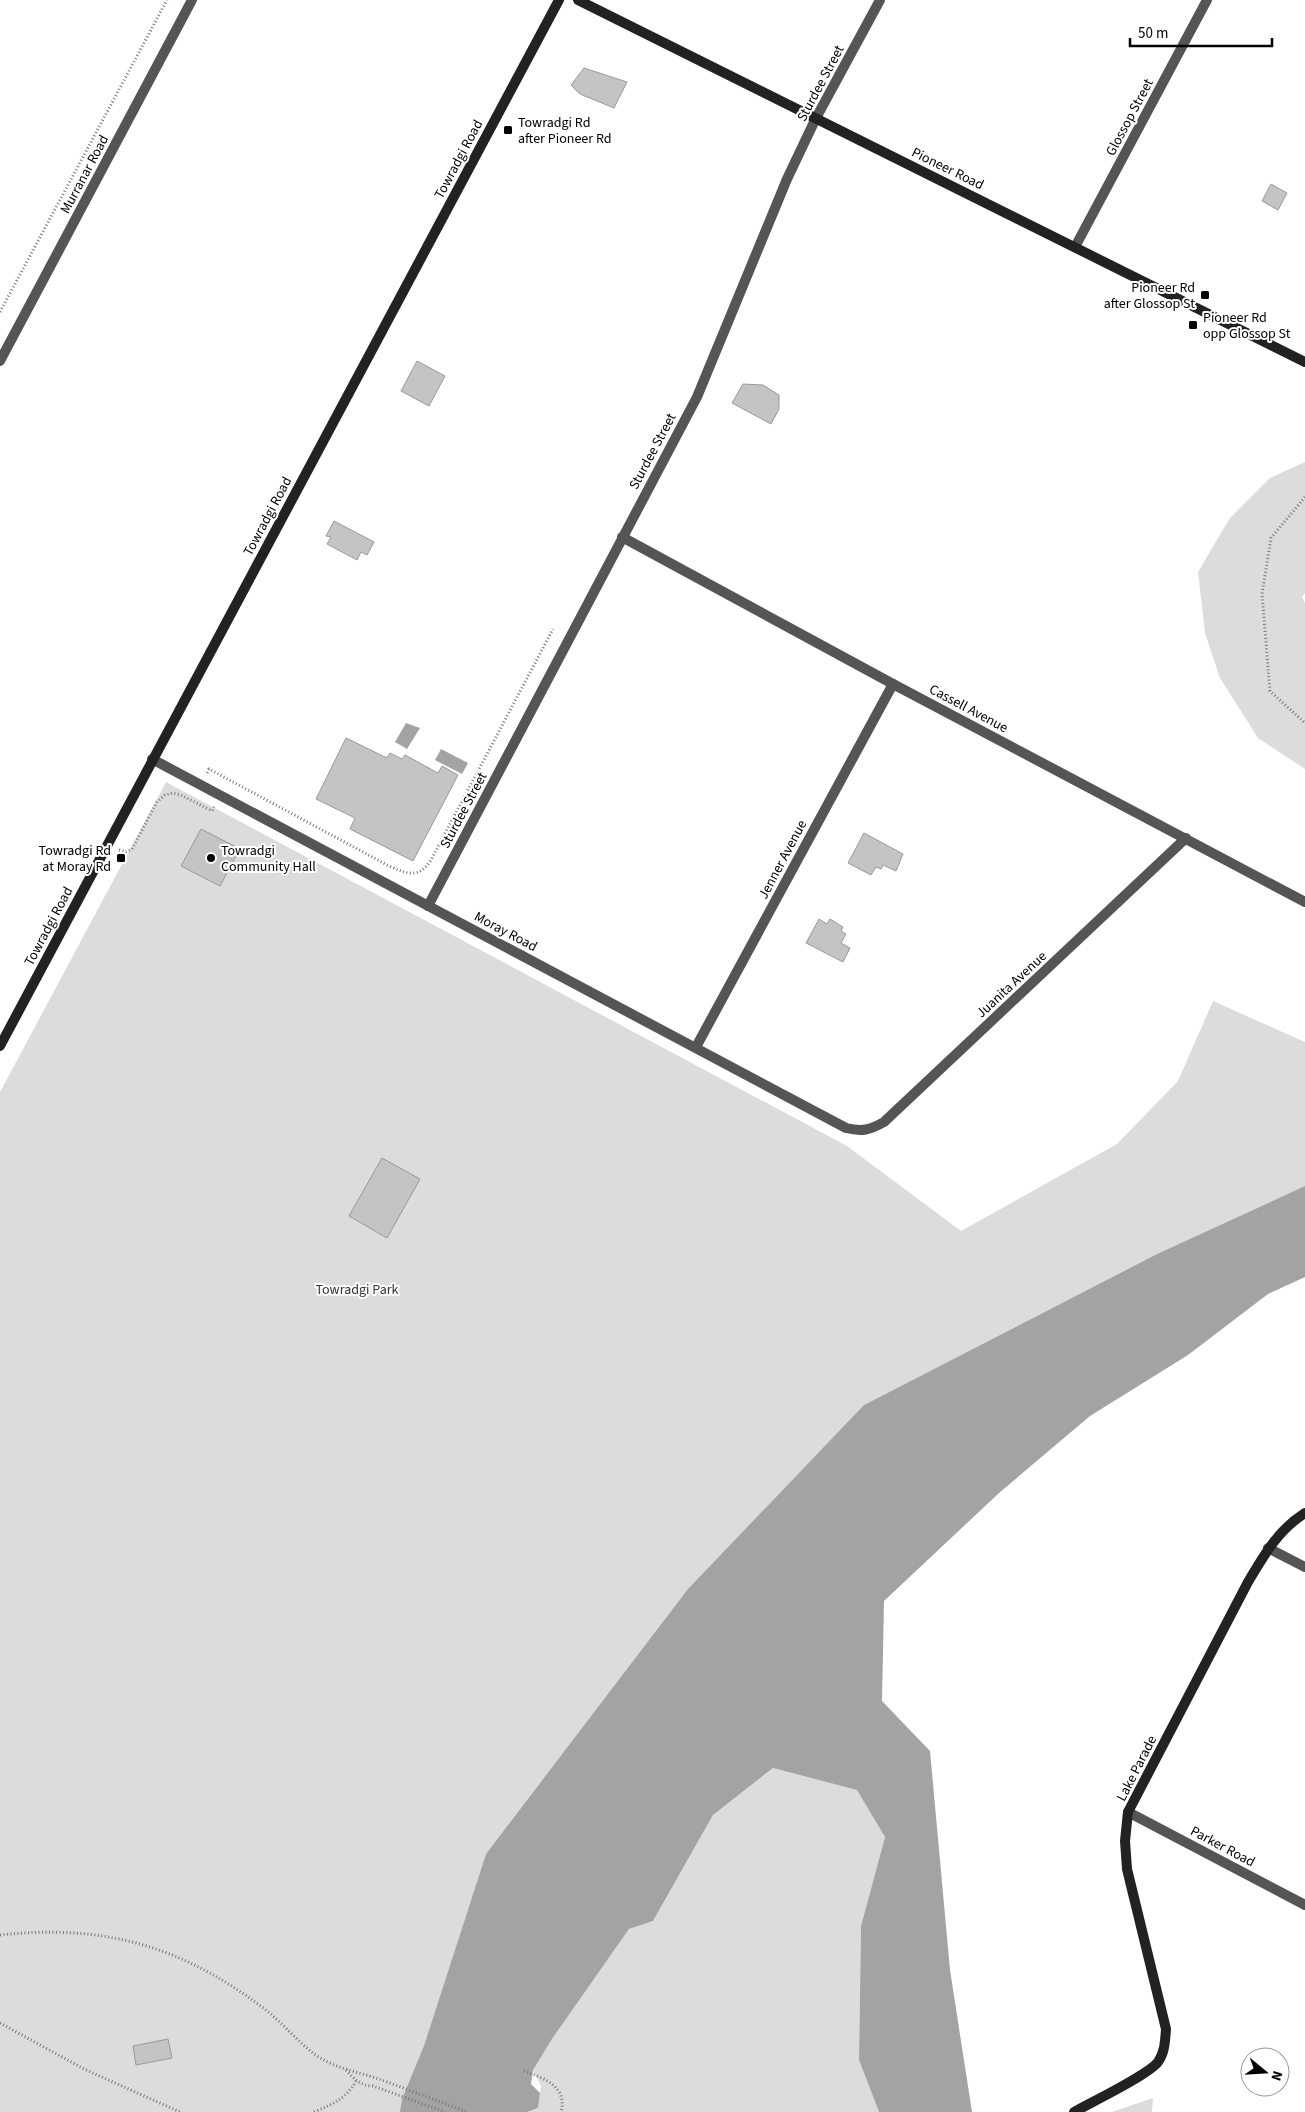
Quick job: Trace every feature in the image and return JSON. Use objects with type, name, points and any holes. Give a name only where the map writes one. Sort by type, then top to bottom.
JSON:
[{"type":"main road","name":"Towradgi Road","points":[[0,1046],[559,0]]},
{"type":"main road","name":"Pioneer Road","points":[[578,0],[1305,362]]},
{"type":"main road","name":"Lake Parade","points":[[1074,2112],[1144,2073],[1157,2063],[1165,2046],[1166,2029],[1127,1869],[1125,1841],[1128,1812],[1248,1582],[1268,1548],[1284,1529],[1305,1513]]},
{"type":"street","name":"Murranar Road","points":[[0,361],[192,0]]},
{"type":"street","name":"Sturdee Street","points":[[428,906],[697,397],[787,179],[816,118],[880,0]]},
{"type":"street","name":"Glossop Street","points":[[1075,246],[1207,0]]},
{"type":"street","name":"Cassell Avenue","points":[[622,537],[893,684],[1305,902]]},
{"type":"street","name":"Jenner Avenue","points":[[696,1047],[893,684]]},
{"type":"street","name":"Moray Road","points":[[152,759],[846,1128]]},
{"type":"street","name":"Juanita Avenue","points":[[846,1128],[860,1131],[872,1129],[884,1122],[1186,838]]},
{"type":"street","points":[[1268,1548],[1305,1567]]},
{"type":"street","name":"Parker Road","points":[[1128,1812],[1305,1905]]},
{"type":"path","points":[[0,312],[167,0]]},
{"type":"path","points":[[1305,497],[1271,538],[1262,594],[1270,691],[1305,723]]},
{"type":"path","points":[[200,784],[209,769],[389,866],[409,874],[421,872],[431,860],[553,629]]},
{"type":"path","points":[[107,844],[123,852],[132,849],[157,802],[165,795],[173,793],[181,795],[212,811],[221,796]]},
{"type":"path","points":[[0,1935],[62,1931],[110,1936],[148,1946],[214,1975],[262,2007],[287,2027],[313,2053],[344,2068],[468,2112]]},
{"type":"path","points":[[0,2023],[84,2069],[180,2112]]},
{"type":"path","points":[[344,2068],[356,2081],[366,2086],[372,2086],[445,2112]]},
{"type":"path","points":[[524,2071],[552,2082],[560,2095],[563,2107],[561,2112]]},
{"type":"path","points":[[314,2112],[334,2103],[349,2093],[356,2081]]},
{"type":"green space","points":[[1305,462],[1305,593],[1302,597],[1305,603],[1305,769],[1258,738],[1220,678],[1205,633],[1198,572],[1230,518],[1270,478]]},
{"type":"green space","name":"Towradgi Park","points":[[166,782],[847,1146],[961,1231],[1117,1144],[1178,1081],[1213,1001],[1305,1042],[1305,1186],[1157,1254],[864,1405],[486,1854],[404,2112],[0,2112],[0,1092]]},
{"type":"green space","points":[[773,1768],[858,1790],[885,1837],[861,1926],[859,2060],[879,2112],[527,2112],[538,2108],[541,2086],[533,2070],[552,2039],[629,1929],[653,1921],[713,1815]]},
{"type":"green space","points":[[1153,2098],[1152,2112],[1112,2112]]},
{"type":"shaded area","points":[[406,723],[420,728],[407,749],[395,742]]},
{"type":"shaded area","points":[[441,749],[468,763],[462,774],[435,760]]},
{"type":"shaded area","points":[[1305,1186],[1305,1277],[1268,1294],[1188,1355],[1090,1416],[999,1493],[884,1601],[882,1701],[930,1751],[950,1970],[972,2112],[879,2112],[859,2060],[861,1926],[885,1837],[857,1790],[773,1768],[713,1815],[653,1921],[629,1929],[552,2039],[533,2070],[531,2084],[540,2093],[538,2108],[527,2112],[400,2112],[402,2099],[424,2046],[486,1854],[688,1589],[864,1405],[1157,1254]]},
{"type":"building","points":[[584,68],[627,82],[614,108],[580,94],[571,85]]},
{"type":"building","points":[[1271,184],[1287,193],[1278,210],[1262,201]]},
{"type":"building","points":[[417,361],[445,376],[429,406],[401,391]]},
{"type":"building","points":[[743,384],[763,385],[779,395],[779,409],[771,424],[732,403]]},
{"type":"building","points":[[334,521],[374,542],[367,555],[361,552],[357,560],[327,544],[331,537],[326,536]]},
{"type":"building","points":[[346,738],[387,758],[390,753],[402,759],[405,755],[438,773],[442,766],[458,775],[413,861],[350,829],[355,818],[316,799]]},
{"type":"building","name":"Towradgi Community Hall","points":[[201,829],[240,849],[220,886],[181,866]]},
{"type":"building","points":[[864,833],[903,854],[896,871],[883,865],[881,869],[876,867],[871,875],[848,863]]},
{"type":"building","points":[[819,919],[827,924],[830,919],[843,927],[841,931],[846,934],[841,943],[850,948],[843,962],[806,943]]},
{"type":"building","points":[[382,1158],[420,1179],[387,1238],[349,1216]]},
{"type":"building","points":[[168,2039],[172,2058],[136,2065],[133,2046]]},
{"type":"place","name":"Towradgi Rd after Pioneer Rd","points":[[508,130]]},
{"type":"place","name":"Pioneer Rd after Glossop St","points":[[1205,295]]},
{"type":"place","name":"Pioneer Rd opp Glossop St","points":[[1193,325]]},
{"type":"place","name":"Towradgi Rd at Moray Rd","points":[[121,858]]},
{"type":"place","name":"Towradgi Community Hall","points":[[211,858]]}]
